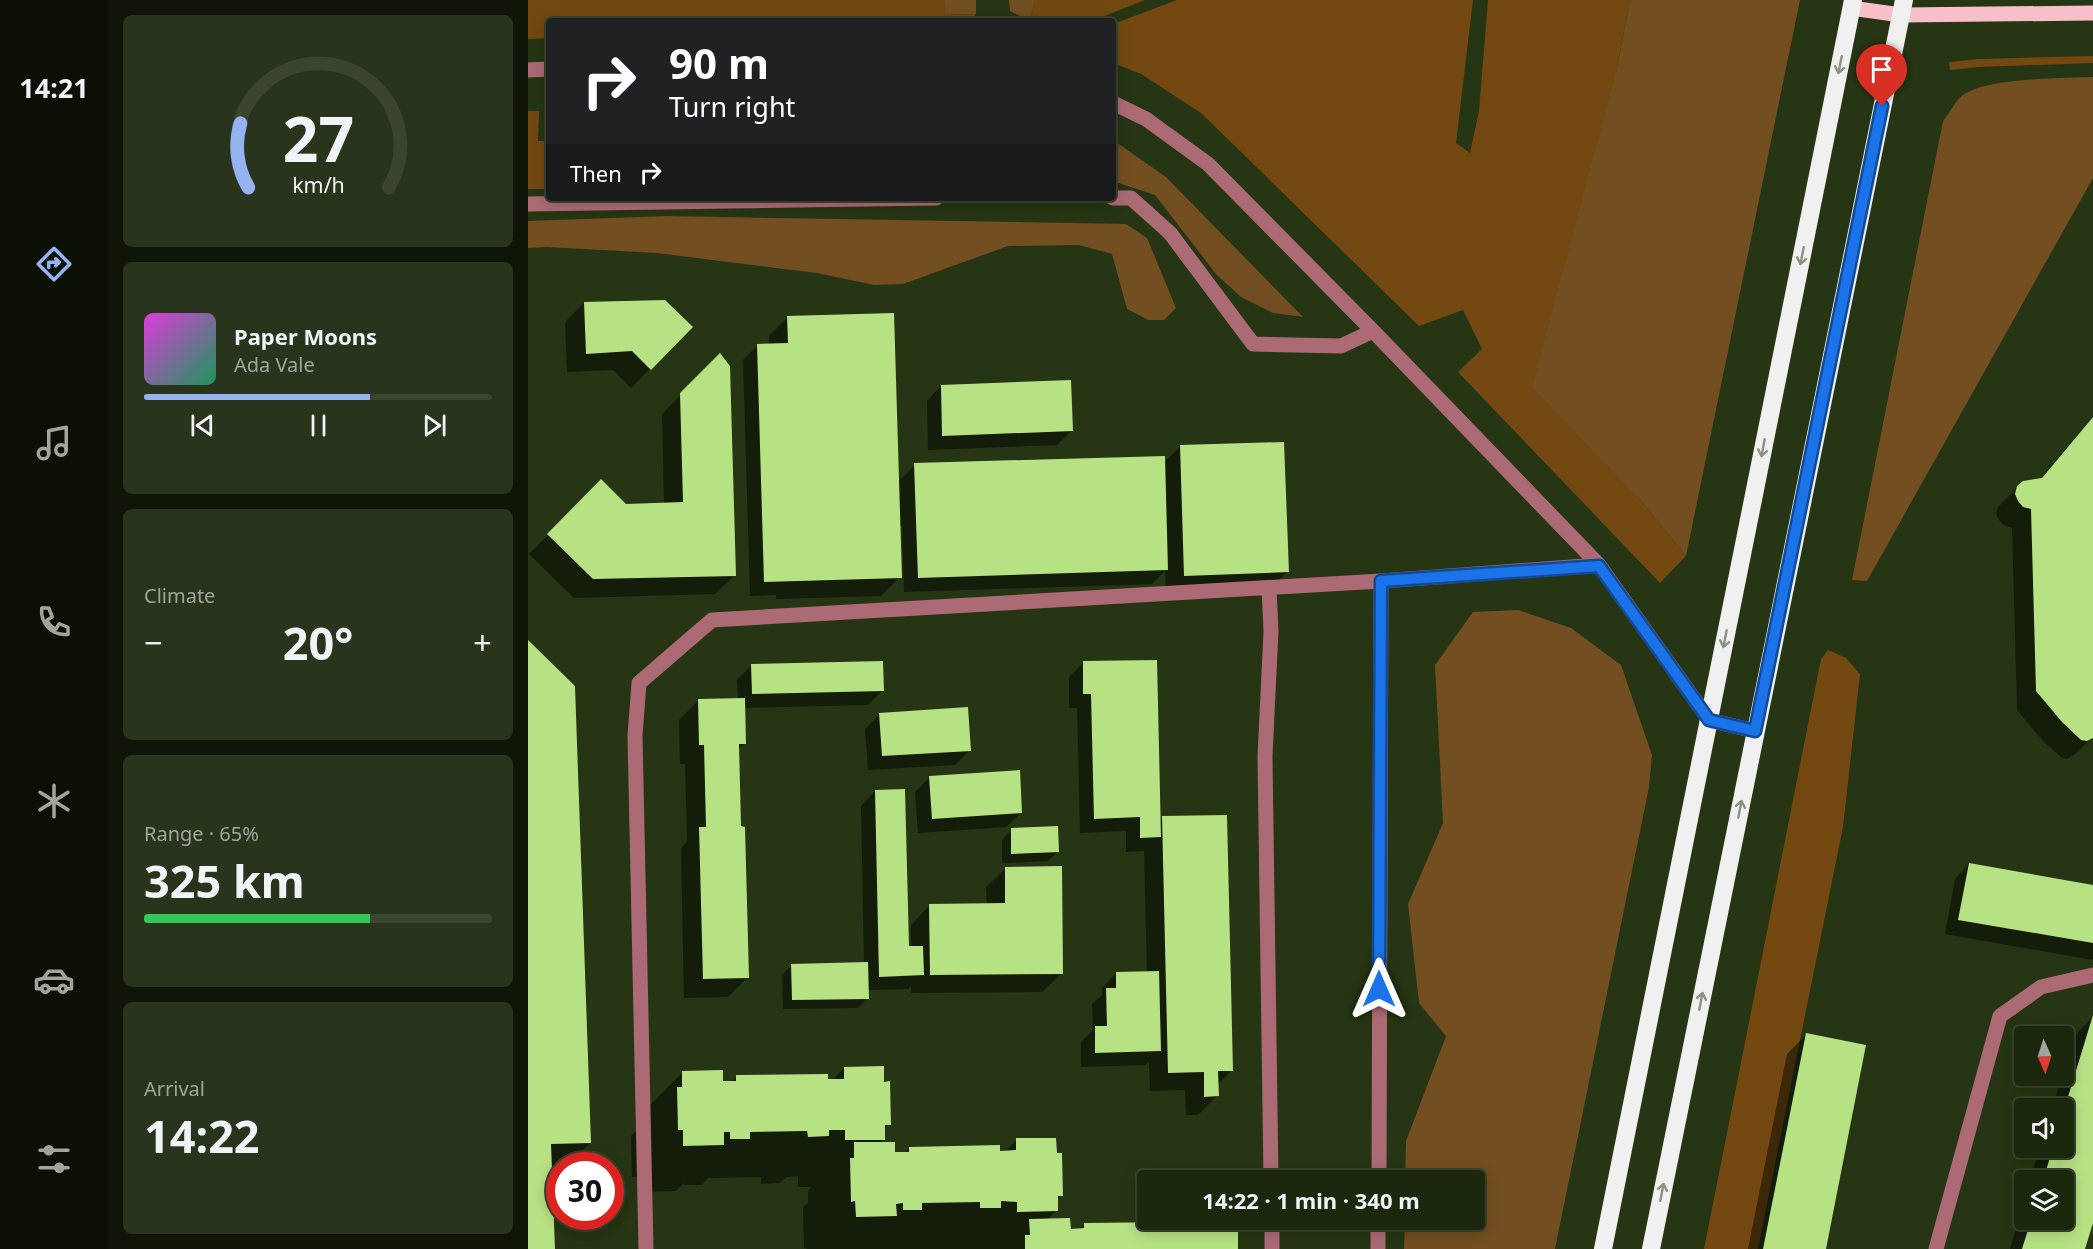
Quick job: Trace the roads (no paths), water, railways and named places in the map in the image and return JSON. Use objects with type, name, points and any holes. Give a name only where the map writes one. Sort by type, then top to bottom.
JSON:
[{"type":"highway","points":[[1603,1249],[1852,4]]},
{"type":"highway","points":[[1651,1249],[1902,8]]},
{"type":"main road","points":[[1852,4],[1902,8],[2093,12]]},
{"type":"street","points":[[528,70],[546,69]]},
{"type":"street","points":[[1116,104],[1146,119],[1208,164],[1373,331],[1599,566],[1709,720],[1755,731]]},
{"type":"street","points":[[1116,198],[1131,198],[1170,233],[1253,344],[1341,346],[1373,331]]},
{"type":"street","points":[[528,204],[732,201]]},
{"type":"street","points":[[646,1249],[635,736],[639,683],[712,620],[1269,588],[1599,566]]},
{"type":"street","points":[[1378,1170],[1381,581]]},
{"type":"street","points":[[1269,588],[1271,631],[1265,756],[1271,1170]]},
{"type":"street","points":[[1936,1249],[2000,1016],[2041,987],[2093,975]]},
{"type":"street","points":[[1272,1230],[1272,1249]]},
{"type":"street","points":[[1378,1230],[1378,1249]]}]
